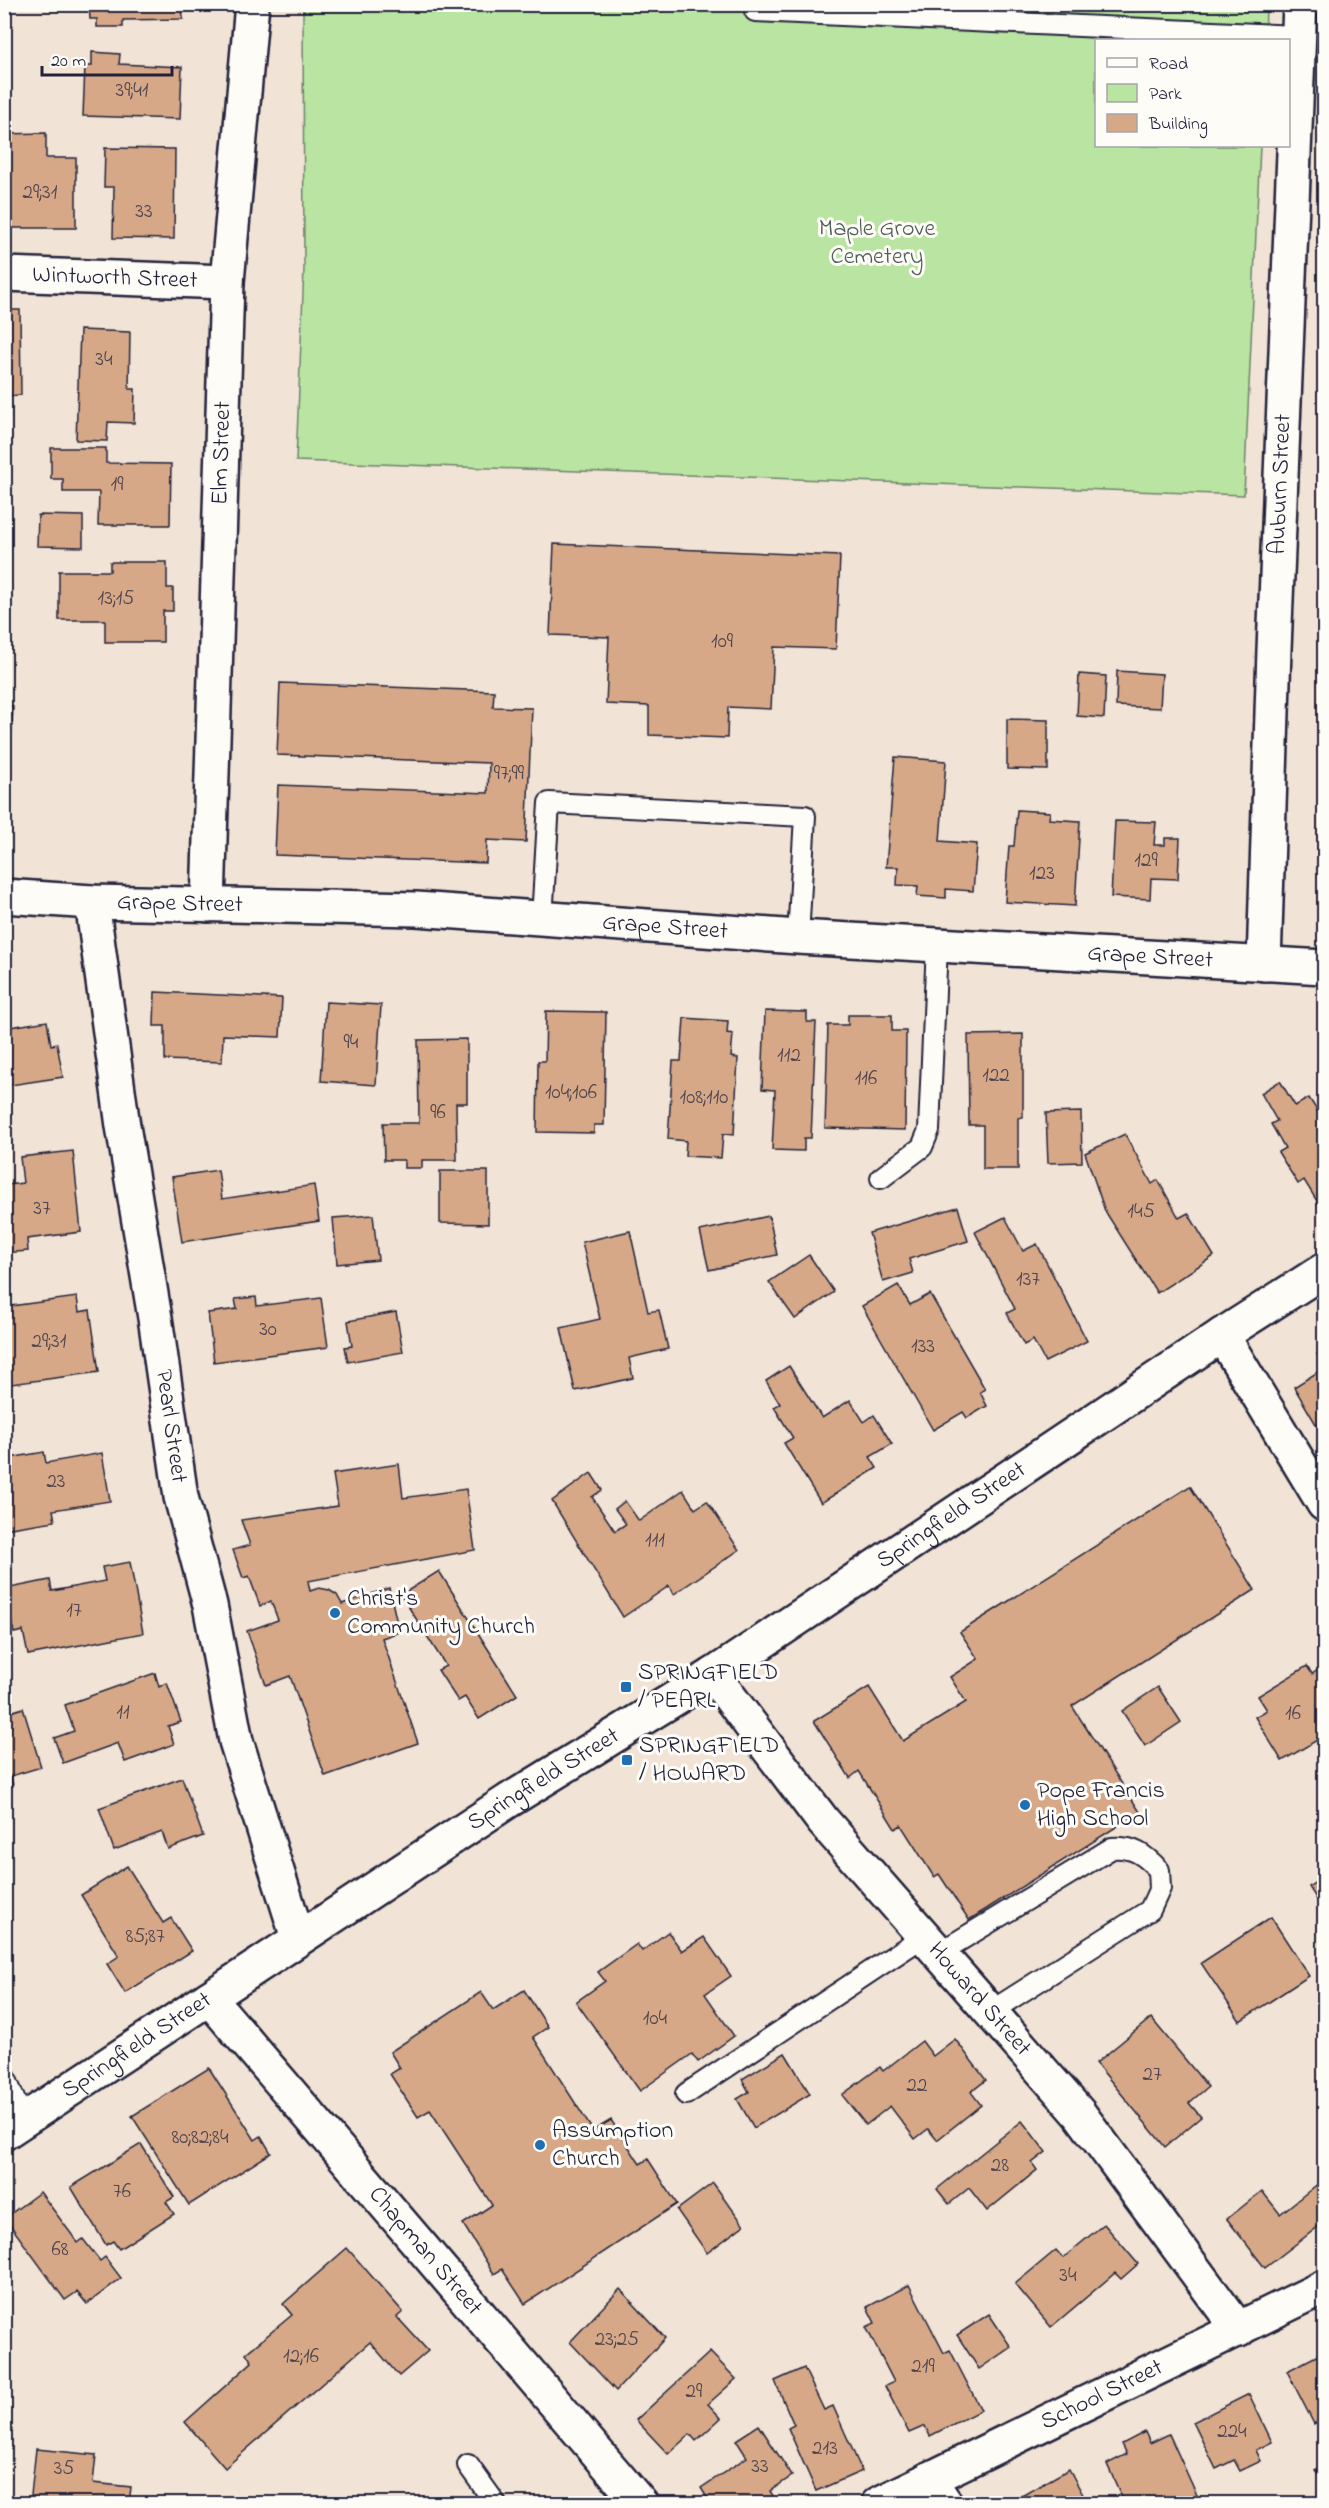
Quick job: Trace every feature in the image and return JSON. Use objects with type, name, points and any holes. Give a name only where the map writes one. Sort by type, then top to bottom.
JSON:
[{"type":"street","name":"Elm Street","points":[[208,905],[226,282],[252,4]]},
{"type":"street","name":"Auburn Street","points":[[1264,964],[1299,20]]},
{"type":"street","name":"Wintworth Street","points":[[4,274],[226,282]]},
{"type":"street","name":"Grape Street","points":[[4,896],[92,902],[416,909],[798,937],[1324,967]]},
{"type":"street","name":"Pearl Street","points":[[92,902],[123,1126],[182,1497],[210,1605],[236,1741],[298,1938]]},
{"type":"street","name":"Springfield Street","points":[[14,2127],[507,1801],[712,1675],[1222,1335],[1324,1270]]},
{"type":"street","points":[[1222,1335],[1324,1504]]},
{"type":"street","name":"Howard Street","points":[[712,1675],[823,1821],[1079,2113],[1239,2330]]},
{"type":"street","name":"Chapman Street","points":[[209,1998],[390,2207],[641,2504]]},
{"type":"street","name":"School Street","points":[[878,2504],[938,2491],[1324,2287]]},
{"type":"lane","points":[[755,11],[1299,20]]},
{"type":"lane","points":[[542,919],[549,803],[805,816],[798,937]]},
{"type":"lane","points":[[882,1178],[922,1147],[928,1130],[937,945]]},
{"type":"lane","points":[[686,2094],[931,1944],[1112,1848],[1125,1846],[1145,1855],[1159,1870],[1160,1888],[1149,1910],[990,2012]]},
{"type":"lane","points":[[4,2074],[14,2127]]},
{"type":"lane","points":[[468,2465],[496,2504]]},
{"type":"green space","name":"Maple Grove Cemetery","points":[[303,5],[1266,5],[1265,39],[1095,39],[1095,147],[1260,147],[1244,495],[296,461],[304,269]]},
{"type":"building","points":[[89,4],[182,4],[183,19],[123,20],[123,27],[97,27],[97,19],[90,19]]},
{"type":"building","points":[[92,52],[120,54],[119,64],[182,67],[180,119],[83,116],[85,66],[92,66]]},
{"type":"building","points":[[46,133],[46,158],[76,158],[76,228],[5,228],[5,134]]},
{"type":"building","points":[[105,148],[175,149],[174,239],[113,238],[114,187],[104,187]]},
{"type":"building","points":[[4,310],[20,310],[21,395],[9,396],[9,411],[4,411]]},
{"type":"building","points":[[80,330],[130,332],[129,389],[135,389],[134,423],[108,422],[107,441],[76,440]]},
{"type":"building","points":[[51,448],[106,448],[106,463],[171,464],[170,525],[98,525],[99,492],[63,492],[63,479],[51,479]]},
{"type":"building","points":[[38,515],[83,516],[83,547],[37,546]]},
{"type":"building","points":[[554,544],[840,556],[836,649],[774,647],[771,709],[728,707],[727,738],[649,735],[649,706],[606,704],[609,637],[550,635]]},
{"type":"building","points":[[4,547],[10,547],[7,621],[4,621]]},
{"type":"building","points":[[110,562],[167,562],[167,588],[173,588],[173,611],[163,611],[163,642],[105,642],[105,620],[59,620],[59,571],[110,571]]},
{"type":"building","points":[[1117,671],[1162,674],[1160,708],[1116,706]]},
{"type":"building","points":[[1079,674],[1106,676],[1104,718],[1077,716]]},
{"type":"building","points":[[280,683],[494,691],[493,707],[532,708],[526,842],[487,840],[486,863],[275,855],[278,785],[488,793],[489,763],[277,755]]},
{"type":"building","points":[[4,706],[13,706],[6,831],[4,831]]},
{"type":"building","points":[[1007,719],[1048,720],[1048,770],[1007,769]]},
{"type":"building","points":[[895,757],[946,761],[940,841],[977,844],[973,891],[946,889],[946,898],[917,896],[918,886],[897,885],[898,867],[886,867]]},
{"type":"building","points":[[1017,810],[1050,812],[1049,819],[1080,821],[1075,906],[1005,902],[1009,846],[1014,846]]},
{"type":"building","points":[[1115,821],[1156,822],[1154,845],[1165,845],[1165,838],[1180,838],[1178,879],[1151,878],[1150,899],[1111,897]]},
{"type":"building","points":[[155,992],[282,998],[280,1037],[223,1035],[222,1062],[165,1060],[165,1026],[154,1026]]},
{"type":"building","points":[[326,1002],[381,1005],[376,1085],[321,1081]]},
{"type":"building","points":[[546,1011],[606,1012],[604,1125],[594,1125],[594,1133],[537,1132],[538,1061],[545,1061]]},
{"type":"building","points":[[765,1011],[807,1012],[807,1022],[816,1022],[811,1138],[804,1138],[804,1151],[772,1150],[775,1090],[762,1089]]},
{"type":"building","points":[[848,1015],[892,1015],[892,1031],[906,1031],[905,1130],[825,1128],[828,1025],[848,1025]]},
{"type":"building","points":[[684,1018],[728,1021],[727,1033],[733,1034],[731,1057],[738,1058],[734,1135],[723,1134],[721,1158],[685,1156],[686,1141],[668,1139],[673,1061],[681,1061]]},
{"type":"building","points":[[47,1021],[51,1045],[57,1044],[63,1077],[4,1086],[4,1028]]},
{"type":"building","points":[[1023,1034],[1023,1117],[1018,1118],[1018,1169],[983,1169],[983,1125],[969,1125],[968,1035]]},
{"type":"building","points":[[467,1039],[467,1103],[456,1103],[457,1160],[422,1160],[422,1168],[404,1168],[404,1160],[384,1160],[383,1123],[419,1123],[418,1040]]},
{"type":"building","points":[[1280,1081],[1295,1106],[1309,1098],[1320,1115],[1324,1113],[1324,1203],[1320,1206],[1304,1180],[1298,1184],[1278,1152],[1285,1148],[1271,1124],[1277,1121],[1261,1093]]},
{"type":"building","points":[[1081,1112],[1082,1162],[1048,1163],[1046,1113]]},
{"type":"building","points":[[1125,1134],[1152,1184],[1158,1180],[1179,1218],[1188,1213],[1214,1256],[1157,1293],[1105,1211],[1085,1153]]},
{"type":"building","points":[[73,1151],[81,1232],[27,1239],[28,1251],[4,1253],[4,1171],[7,1185],[23,1183],[20,1157]]},
{"type":"building","points":[[218,1170],[222,1199],[314,1185],[319,1221],[182,1242],[172,1177]]},
{"type":"building","points":[[440,1171],[488,1171],[488,1224],[440,1223]]},
{"type":"building","points":[[958,1207],[968,1241],[909,1259],[913,1273],[883,1282],[869,1233]]},
{"type":"building","points":[[373,1215],[378,1260],[337,1264],[333,1218]]},
{"type":"building","points":[[769,1216],[777,1255],[709,1270],[700,1231]]},
{"type":"building","points":[[1005,1217],[1023,1251],[1037,1244],[1087,1341],[1045,1362],[1033,1340],[1024,1345],[1007,1313],[1015,1309],[975,1232]]},
{"type":"building","points":[[630,1231],[648,1312],[659,1310],[668,1349],[629,1358],[633,1378],[575,1391],[561,1328],[600,1319],[582,1242]]},
{"type":"building","points":[[809,1255],[834,1292],[795,1319],[769,1282]]},
{"type":"building","points":[[898,1285],[910,1305],[930,1294],[985,1389],[980,1392],[987,1406],[967,1418],[963,1412],[933,1430],[862,1306]]},
{"type":"building","points":[[77,1297],[79,1312],[90,1310],[99,1372],[4,1385],[4,1307]]},
{"type":"building","points":[[256,1297],[257,1306],[321,1298],[328,1347],[214,1362],[208,1313],[237,1309],[235,1299]]},
{"type":"building","points":[[396,1312],[403,1352],[348,1362],[345,1347],[352,1346],[348,1321]]},
{"type":"building","points":[[1324,1350],[1324,1367],[1317,1354]]},
{"type":"building","points":[[789,1366],[822,1418],[850,1400],[864,1422],[874,1415],[892,1444],[870,1457],[877,1468],[821,1503],[784,1443],[793,1438],[774,1407],[780,1404],[766,1381]]},
{"type":"building","points":[[1324,1368],[1324,1421],[1317,1426],[1294,1387]]},
{"type":"building","points":[[44,1452],[46,1463],[102,1453],[110,1501],[53,1510],[55,1521],[4,1529],[4,1459]]},
{"type":"building","name":"Christ's Community Church","points":[[399,1464],[403,1498],[466,1489],[475,1550],[308,1581],[310,1591],[319,1588],[329,1590],[337,1595],[342,1604],[389,1588],[399,1632],[382,1638],[418,1743],[325,1776],[290,1676],[266,1685],[247,1631],[278,1620],[271,1601],[260,1606],[249,1576],[243,1578],[233,1550],[250,1545],[241,1520],[338,1506],[333,1474]]},
{"type":"building","points":[[591,1473],[602,1490],[592,1497],[615,1531],[626,1524],[615,1509],[625,1501],[639,1521],[683,1490],[695,1509],[707,1501],[739,1550],[674,1594],[669,1586],[623,1617],[552,1501]]},
{"type":"building","points":[[1190,1486],[1255,1590],[1072,1706],[1140,1812],[969,1920],[939,1874],[934,1877],[901,1825],[895,1829],[859,1771],[850,1778],[814,1721],[869,1687],[903,1741],[966,1702],[950,1677],[978,1659],[960,1632]]},
{"type":"building","points":[[130,1562],[143,1633],[28,1655],[23,1631],[14,1633],[5,1589],[50,1580],[52,1591],[105,1581],[102,1567]]},
{"type":"building","points":[[439,1571],[517,1695],[479,1719],[465,1697],[458,1701],[438,1670],[446,1666],[401,1595]]},
{"type":"building","points":[[1307,1666],[1312,1674],[1324,1666],[1324,1722],[1321,1725],[1324,1736],[1282,1761],[1255,1717],[1267,1710],[1258,1696]]},
{"type":"building","points":[[155,1673],[159,1687],[167,1683],[181,1722],[168,1726],[174,1744],[125,1762],[118,1743],[63,1763],[54,1738],[74,1731],[65,1705]]},
{"type":"building","points":[[1158,1687],[1181,1722],[1145,1746],[1122,1711]]},
{"type":"building","points":[[23,1708],[41,1767],[11,1776],[13,1786],[4,1788],[4,1714]]},
{"type":"building","points":[[182,1778],[203,1836],[168,1849],[162,1832],[114,1850],[99,1808]]},
{"type":"building","points":[[127,1866],[163,1923],[171,1918],[192,1951],[125,1993],[107,1964],[119,1956],[81,1895]]},
{"type":"building","points":[[1324,1876],[1324,1911],[1309,1887]]},
{"type":"building","points":[[1271,1917],[1309,1976],[1240,2021],[1201,1963]]},
{"type":"building","points":[[668,1932],[682,1951],[704,1937],[731,1976],[705,1994],[734,2036],[698,2062],[692,2054],[640,2091],[576,2002],[605,1981],[598,1972],[637,1944],[642,1951]]},
{"type":"building","name":"Assumption Church","points":[[524,1990],[548,2027],[533,2037],[593,2131],[611,2120],[640,2164],[648,2159],[677,2204],[525,2304],[502,2269],[494,2274],[463,2224],[492,2205],[430,2110],[418,2117],[390,2074],[400,2068],[390,2052],[481,1992],[493,2010]]},
{"type":"building","points":[[1151,2018],[1208,2087],[1189,2103],[1201,2117],[1165,2147],[1096,2063]]},
{"type":"building","points":[[955,2039],[986,2080],[971,2092],[981,2105],[937,2140],[928,2129],[915,2139],[890,2106],[866,2125],[842,2095],[880,2067],[883,2071],[922,2041],[933,2056]]},
{"type":"building","points":[[785,2053],[810,2094],[754,2128],[737,2099],[749,2092],[742,2079]]},
{"type":"building","points":[[209,2068],[255,2140],[261,2136],[271,2153],[189,2205],[132,2116]]},
{"type":"building","points":[[1022,2121],[1046,2152],[1032,2163],[1037,2170],[987,2211],[969,2188],[949,2204],[937,2189]]},
{"type":"building","points":[[141,2144],[174,2197],[166,2202],[174,2214],[119,2249],[113,2241],[106,2245],[71,2187]]},
{"type":"building","points":[[1324,2179],[1324,2224],[1265,2268],[1227,2219],[1262,2191],[1280,2214]]},
{"type":"building","points":[[713,2183],[744,2225],[707,2253],[677,2210]]},
{"type":"building","points":[[40,2192],[78,2243],[83,2239],[100,2261],[105,2257],[121,2278],[87,2304],[77,2292],[65,2300],[5,2218]]},
{"type":"building","points":[[1104,2224],[1138,2264],[1121,2279],[1115,2273],[1051,2327],[1015,2284],[1056,2250],[1063,2258]]},
{"type":"building","points":[[347,2248],[403,2312],[397,2317],[428,2351],[399,2376],[370,2342],[225,2468],[185,2422],[252,2362],[246,2353],[292,2315],[283,2304]]},
{"type":"building","points":[[909,2285],[944,2353],[950,2350],[981,2410],[930,2436],[925,2426],[909,2433],[885,2386],[894,2382],[866,2327],[875,2323],[867,2307]]},
{"type":"building","points":[[620,2289],[665,2338],[616,2391],[570,2342]]},
{"type":"building","points":[[989,2314],[1011,2347],[979,2369],[957,2335]]},
{"type":"building","points":[[710,2352],[736,2379],[708,2404],[721,2418],[696,2441],[690,2434],[668,2454],[636,2420]]},
{"type":"building","points":[[1324,2352],[1324,2418],[1314,2424],[1287,2371]]},
{"type":"building","points":[[804,2368],[824,2410],[833,2406],[862,2471],[816,2491],[788,2428],[794,2425],[775,2381]]},
{"type":"building","points":[[1249,2394],[1272,2442],[1256,2450],[1261,2461],[1240,2471],[1234,2460],[1216,2469],[1193,2422]]},
{"type":"building","points":[[759,2425],[792,2476],[770,2491],[778,2504],[711,2504],[701,2488],[747,2457],[736,2440]]},
{"type":"building","points":[[1145,2432],[1150,2443],[1169,2434],[1201,2504],[1125,2504],[1107,2464],[1127,2454],[1122,2444]]},
{"type":"building","points":[[36,2449],[96,2455],[93,2483],[131,2487],[129,2504],[30,2504]]},
{"type":"building","points":[[1324,2463],[1324,2482],[1315,2470]]},
{"type":"building","points":[[1069,2469],[1088,2504],[1022,2504],[1018,2498]]},
{"type":"place","name":"Christ's Community Church","points":[[335,1613]]},
{"type":"place","name":"SPRINGFIELD / PEARL","points":[[626,1687]]},
{"type":"place","name":"SPRINGFIELD / HOWARD","points":[[627,1760]]},
{"type":"place","name":"Pope Francis High School","points":[[1025,1805]]},
{"type":"place","name":"Assumption Church","points":[[540,2145]]}]
